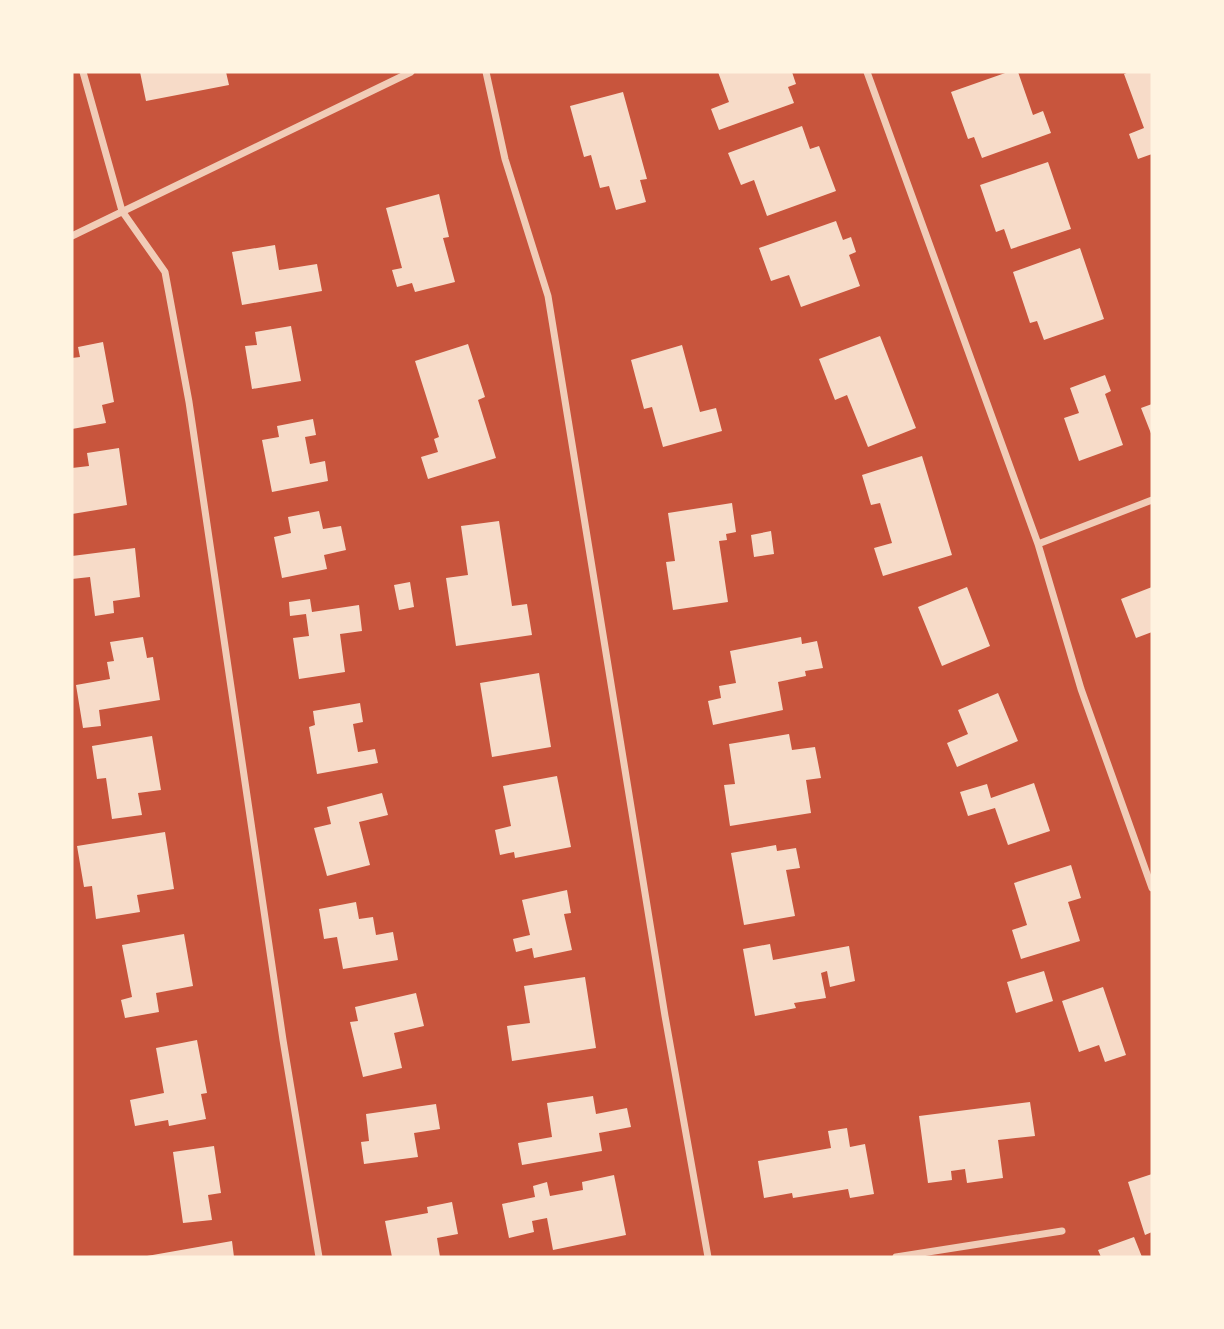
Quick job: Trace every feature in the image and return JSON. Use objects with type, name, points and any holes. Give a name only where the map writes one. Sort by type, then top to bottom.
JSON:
[{"type":"street","points":[[83,72],[122,211],[164,272],[177,337],[283,1040],[319,1257]]},
{"type":"street","points":[[72,236],[411,72]]},
{"type":"street","points":[[486,72],[505,159],[548,296],[665,1016],[708,1257]]},
{"type":"street","points":[[867,72],[1038,544],[1081,689],[1152,888]]},
{"type":"street","points":[[1038,544],[1152,500]]},
{"type":"street","points":[[897,1257],[1062,1231]]},
{"type":"building","points":[[140,72],[226,72],[229,85],[146,101]]},
{"type":"building","points":[[718,72],[792,72],[796,84],[788,87],[794,103],[719,130],[711,109],[729,102]]},
{"type":"building","points":[[1008,72],[1018,72],[1033,115],[1043,111],[1051,133],[982,158],[974,137],[968,139],[951,92]]},
{"type":"building","points":[[1152,72],[1152,154],[1138,159],[1129,134],[1144,128],[1124,74]]},
{"type":"building","points":[[623,92],[647,179],[640,180],[646,202],[616,210],[609,186],[600,188],[591,155],[584,157],[570,106]]},
{"type":"building","points":[[802,126],[810,149],[819,146],[836,191],[767,216],[754,180],[741,185],[728,153]]},
{"type":"building","points":[[1048,162],[1071,229],[1011,249],[1004,229],[996,232],[980,185]]},
{"type":"building","points":[[439,194],[449,237],[443,238],[455,282],[415,292],[412,283],[397,287],[392,270],[402,268],[386,208]]},
{"type":"building","points":[[836,221],[843,240],[851,237],[856,252],[849,255],[860,286],[801,307],[789,275],[771,281],[759,248]]},
{"type":"building","points":[[275,245],[279,270],[317,264],[322,291],[242,305],[232,252]]},
{"type":"building","points":[[1080,248],[1104,319],[1044,340],[1037,321],[1030,323],[1013,272]]},
{"type":"building","points":[[291,326],[301,381],[252,389],[245,346],[257,345],[255,332]]},
{"type":"building","points":[[880,336],[916,428],[868,447],[847,395],[835,400],[819,359]]},
{"type":"building","points":[[103,342],[114,402],[102,405],[106,423],[72,429],[72,358],[80,357],[78,347]]},
{"type":"building","points":[[468,344],[485,397],[478,400],[496,458],[428,479],[421,457],[438,452],[434,439],[439,437],[415,361]]},
{"type":"building","points":[[682,345],[700,412],[716,408],[722,431],[663,447],[652,407],[644,409],[631,360]]},
{"type":"building","points":[[1105,375],[1111,391],[1105,394],[1123,445],[1079,461],[1064,418],[1079,413],[1070,388]]},
{"type":"building","points":[[1152,404],[1152,436],[1141,408]]},
{"type":"building","points":[[313,419],[316,435],[305,437],[310,464],[325,461],[328,481],[272,492],[262,440],[279,437],[277,426]]},
{"type":"building","points":[[119,448],[127,505],[72,514],[72,468],[89,466],[87,453]]},
{"type":"building","points":[[922,456],[952,555],[883,576],[874,548],[892,543],[880,503],[871,505],[862,475]]},
{"type":"building","points":[[732,503],[736,532],[726,534],[727,540],[719,541],[728,602],[673,610],[666,562],[675,561],[668,513]]},
{"type":"building","points":[[319,511],[323,529],[341,526],[346,550],[324,555],[327,569],[282,578],[274,537],[291,533],[288,517]]},
{"type":"building","points":[[499,521],[512,606],[527,604],[532,635],[456,646],[446,578],[468,575],[461,526]]},
{"type":"building","points":[[771,531],[774,554],[754,557],[751,535]]},
{"type":"building","points":[[135,548],[140,597],[113,601],[114,613],[95,616],[90,577],[72,579],[72,556]]},
{"type":"building","points":[[410,582],[414,607],[399,610],[394,585]]},
{"type":"building","points":[[967,587],[990,646],[942,666],[918,607]]},
{"type":"building","points":[[1152,587],[1152,632],[1136,638],[1121,599]]},
{"type":"building","points":[[310,599],[312,612],[359,605],[362,631],[340,634],[345,672],[299,679],[293,638],[309,636],[306,614],[290,616],[289,602]]},
{"type":"building","points":[[143,637],[147,658],[153,657],[160,700],[99,710],[101,726],[83,728],[76,685],[110,679],[107,662],[114,661],[110,642]]},
{"type":"building","points":[[801,637],[802,644],[817,641],[823,668],[805,671],[806,676],[778,682],[783,710],[713,725],[708,701],[721,698],[719,686],[736,683],[730,651]]},
{"type":"building","points":[[539,673],[551,747],[492,757],[480,683]]},
{"type":"building","points":[[998,693],[1018,741],[957,767],[947,743],[968,734],[958,710]]},
{"type":"building","points":[[360,703],[363,722],[353,724],[358,752],[375,749],[378,763],[317,774],[309,727],[315,725],[313,711]]},
{"type":"building","points":[[789,734],[792,750],[815,747],[821,778],[806,780],[811,813],[730,826],[724,785],[735,784],[729,744]]},
{"type":"building","points":[[152,736],[161,790],[138,793],[142,815],[112,819],[106,778],[97,779],[92,746]]},
{"type":"building","points":[[557,776],[571,847],[515,858],[514,852],[500,855],[495,830],[511,826],[503,786]]},
{"type":"building","points":[[1034,783],[1050,831],[1008,845],[995,808],[968,816],[960,792],[987,784],[991,798]]},
{"type":"building","points":[[382,793],[388,815],[359,822],[370,865],[327,876],[314,828],[331,824],[327,807]]},
{"type":"building","points":[[165,832],[174,889],[137,895],[140,912],[96,919],[92,886],[84,887],[77,846]]},
{"type":"building","points":[[776,845],[777,851],[796,848],[800,868],[786,870],[795,916],[744,925],[731,853]]},
{"type":"building","points":[[1071,865],[1081,898],[1068,902],[1080,941],[1021,959],[1012,930],[1027,925],[1014,883]]},
{"type":"building","points":[[567,890],[571,913],[564,914],[572,950],[534,958],[532,948],[516,952],[513,939],[530,935],[522,900]]},
{"type":"building","points":[[356,902],[359,919],[373,917],[376,935],[393,932],[398,960],[343,969],[337,937],[324,939],[319,909]]},
{"type":"building","points":[[184,934],[193,986],[156,993],[159,1012],[125,1018],[121,1000],[132,997],[122,945]]},
{"type":"building","points":[[770,944],[773,960],[849,946],[855,981],[830,987],[827,971],[821,973],[826,998],[794,1003],[796,1008],[755,1016],[743,949]]},
{"type":"building","points":[[1044,971],[1053,1001],[1016,1013],[1007,982]]},
{"type":"building","points":[[585,977],[596,1048],[512,1061],[507,1026],[530,1023],[524,986]]},
{"type":"building","points":[[1103,987],[1126,1055],[1105,1062],[1099,1045],[1079,1052],[1062,1001]]},
{"type":"building","points":[[416,993],[424,1026],[394,1033],[402,1068],[363,1077],[350,1022],[358,1021],[355,1007]]},
{"type":"building","points":[[197,1040],[207,1093],[201,1094],[206,1119],[169,1126],[168,1120],[135,1126],[130,1100],[164,1093],[156,1048]]},
{"type":"building","points":[[593,1096],[596,1114],[627,1108],[631,1127],[599,1133],[602,1151],[522,1165],[518,1143],[552,1137],[547,1103]]},
{"type":"building","points":[[1030,1102],[1035,1136],[998,1140],[1003,1178],[967,1183],[965,1169],[951,1171],[952,1180],[928,1183],[919,1116]]},
{"type":"building","points":[[436,1104],[440,1129],[414,1133],[418,1157],[364,1164],[361,1142],[369,1141],[366,1114]]},
{"type":"building","points":[[847,1128],[850,1147],[865,1144],[874,1194],[850,1198],[848,1189],[793,1198],[792,1193],[764,1198],[758,1161],[831,1148],[828,1131]]},
{"type":"building","points":[[214,1146],[221,1193],[208,1195],[212,1220],[183,1223],[173,1152]]},
{"type":"building","points":[[1152,1174],[1152,1232],[1145,1235],[1128,1182]]},
{"type":"building","points":[[614,1175],[626,1235],[553,1250],[547,1218],[532,1221],[534,1232],[509,1238],[502,1204],[535,1197],[533,1186],[547,1182],[550,1196],[583,1190],[582,1182]]},
{"type":"building","points":[[452,1202],[458,1234],[437,1238],[440,1257],[392,1257],[385,1221],[428,1213],[427,1207]]},
{"type":"building","points":[[1134,1237],[1142,1257],[1101,1257],[1098,1250]]},
{"type":"building","points":[[232,1241],[234,1257],[147,1257],[147,1256]]}]
